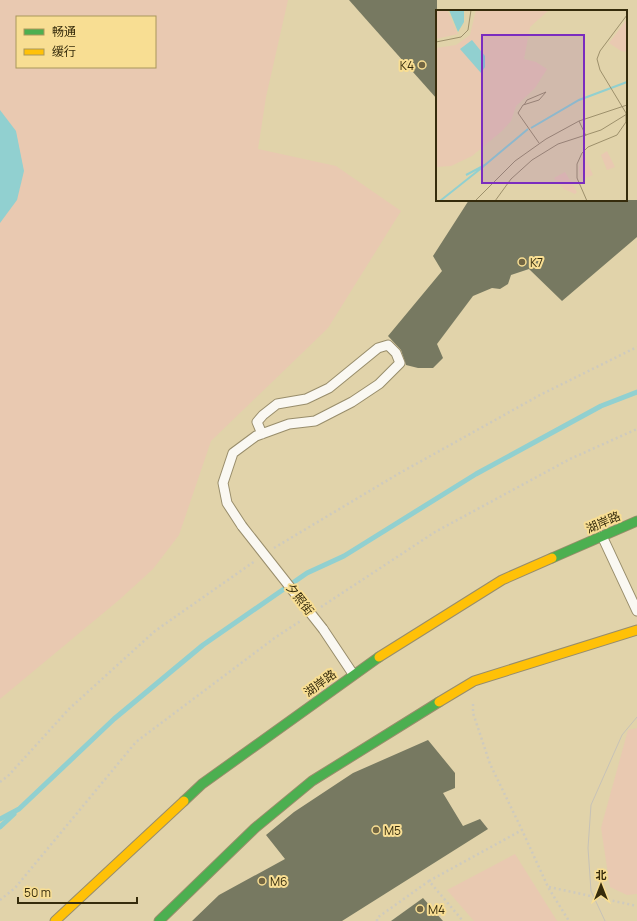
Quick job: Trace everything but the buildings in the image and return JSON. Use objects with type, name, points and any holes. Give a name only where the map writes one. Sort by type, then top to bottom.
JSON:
[{"type":"street","name":"湖岸路","points":[[55,921],[68,907],[202,784],[353,674],[396,645],[502,580],[637,521]]},
{"type":"street","points":[[159,921],[181,898],[255,828],[312,781],[474,681],[637,630]]},
{"type":"lane","name":"夕照街","points":[[262,434],[257,422],[277,404],[306,399],[329,388],[378,348],[388,345],[396,353],[400,363],[379,384],[352,402],[315,421],[289,424],[262,434],[256,436],[233,453],[223,484],[227,503],[242,526],[323,629],[353,674]]},
{"type":"lane","points":[[602,536],[637,611]]},
{"type":"path","points":[[271,550],[432,455],[540,395],[637,347]]},
{"type":"path","points":[[316,611],[435,532],[570,459],[637,429]]},
{"type":"path","points":[[0,782],[8,776],[69,709],[155,630],[258,559]]},
{"type":"path","points":[[0,900],[16,888],[136,742],[302,619]]},
{"type":"path","points":[[474,681],[473,713],[490,764],[548,887],[568,921]]},
{"type":"path","points":[[378,921],[377,918],[428,881],[522,830]]},
{"type":"path","points":[[428,881],[463,921]]},
{"type":"path","points":[[548,887],[637,906]]},
{"type":"shaded area","points":[[0,0],[288,0],[266,97],[258,149],[336,166],[401,211],[328,328],[211,441],[179,535],[153,569],[119,600],[0,699]]},
{"type":"shaded area","points":[[637,728],[637,894],[627,895],[610,887],[601,828],[628,730]]},
{"type":"shaded area","points":[[515,854],[557,921],[474,921],[447,890]]},
{"type":"water","points":[[0,110],[16,131],[24,171],[17,200],[0,223]]},
{"type":"waterway","points":[[0,819],[19,809],[114,719],[203,645],[307,573],[344,556],[476,474],[601,406],[637,392]]},
{"type":"waterway","points":[[0,827],[14,814]]},
{"type":"tram line","points":[[605,921],[591,891],[588,848],[591,805],[622,735],[637,717]]},
{"type":"traffic: fast","points":[[552,558],[637,521]]},
{"type":"traffic: fast","points":[[184,801],[202,784],[379,657]]},
{"type":"traffic: fast","points":[[159,921],[255,828],[312,781],[439,702]]},
{"type":"traffic: slow","points":[[379,657],[502,580],[552,558]]},
{"type":"traffic: slow","points":[[439,702],[474,681],[637,630]]},
{"type":"traffic: slow","points":[[55,921],[184,801]]},
{"type":"place","name":"K4","points":[[422,65]]},
{"type":"place","name":"K7","points":[[522,262]]},
{"type":"place","name":"M5","points":[[376,830]]},
{"type":"place","name":"M6","points":[[262,881]]},
{"type":"place","name":"M4","points":[[420,909]]}]
